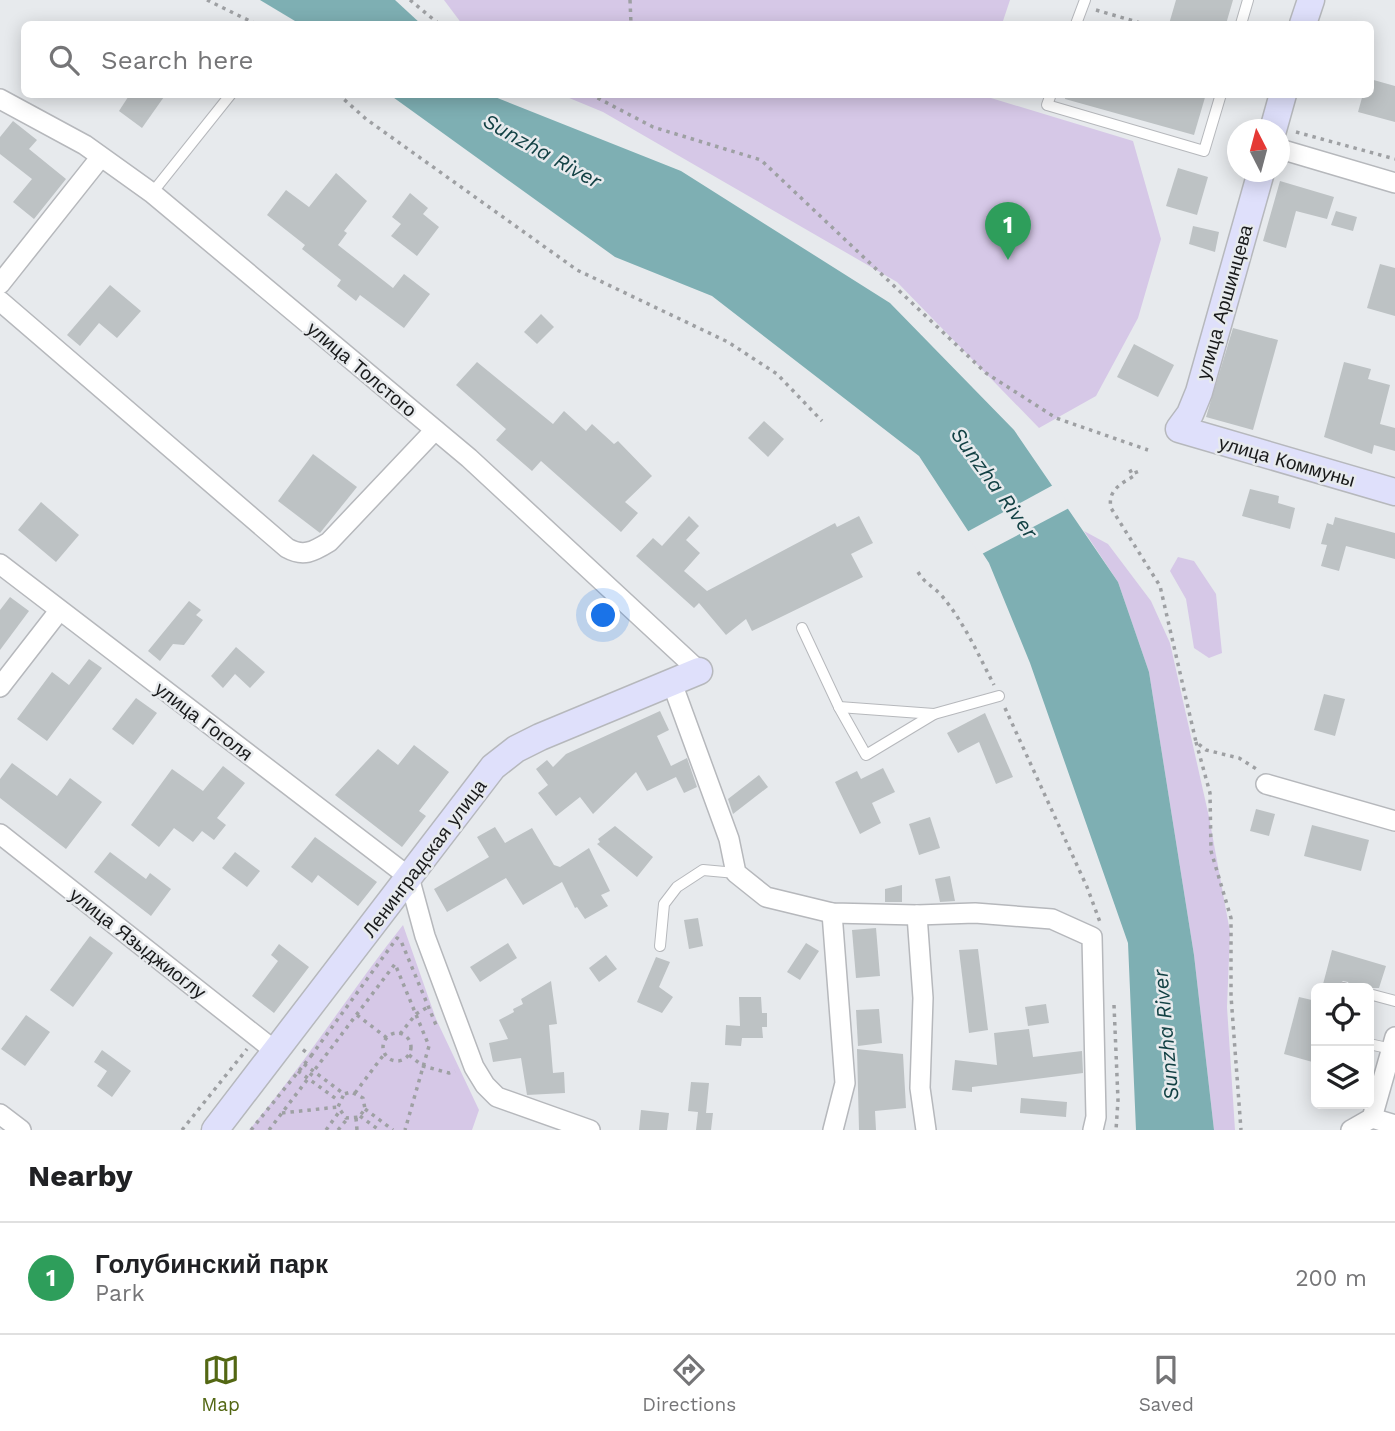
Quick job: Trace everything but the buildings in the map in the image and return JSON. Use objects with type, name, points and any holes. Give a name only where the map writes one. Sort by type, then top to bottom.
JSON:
[{"type":"main road","points":[[1304,21],[1311,0]]},
{"type":"main road","points":[[1278,119],[1282,98]]},
{"type":"main road","name":"улица Аршинцева","points":[[1179,429],[1190,414],[1199,392],[1258,182]]},
{"type":"main road","name":"улица Коммуны","points":[[1179,429],[1395,492]]},
{"type":"main road","name":"Ленинградская улица","points":[[215,1130],[266,1044],[409,877],[493,767],[516,749],[699,671]]},
{"type":"street","name":"улица Толстого","points":[[0,99],[85,145],[152,193],[435,430],[699,671]]},
{"type":"street","points":[[1290,141],[1395,183]]},
{"type":"street","points":[[0,284],[100,158]]},
{"type":"street","points":[[0,301],[286,548],[298,554],[313,552],[328,542],[435,430]]},
{"type":"street","name":"улица Гоголя","points":[[0,564],[409,877]]},
{"type":"street","points":[[0,687],[59,611]]},
{"type":"street","points":[[672,682],[729,839],[736,873],[766,897],[832,913],[975,913],[1052,919],[1092,937],[1096,1117],[1093,1130]]},
{"type":"street","points":[[1266,784],[1395,821]]},
{"type":"street","name":"улица Языджиоглу","points":[[0,834],[266,1044]]},
{"type":"street","points":[[409,877],[435,962],[474,1067],[485,1085],[497,1097],[590,1130]]},
{"type":"street","points":[[832,913],[845,1083],[833,1130]]},
{"type":"street","points":[[918,915],[923,998],[920,1088],[926,1130]]},
{"type":"street","points":[[1351,1130],[1371,1118],[1393,1043]]},
{"type":"street","points":[[0,1114],[21,1130]]},
{"type":"street","points":[[1371,1118],[1395,1125]]},
{"type":"lane","points":[[1242,21],[1248,0]]},
{"type":"lane","points":[[1077,21],[1084,3]]},
{"type":"lane","points":[[152,193],[228,98]]},
{"type":"lane","points":[[1050,98],[1047,105],[1204,151],[1220,98]]},
{"type":"lane","points":[[802,628],[839,707],[866,755],[934,714],[999,696]]},
{"type":"lane","points":[[839,707],[934,714]]},
{"type":"lane","points":[[660,946],[664,904],[677,887],[703,870],[736,873]]},
{"type":"lane","points":[[1374,995],[1395,1001]]},
{"type":"lane","points":[[1374,1044],[1393,1043]]},
{"type":"path","points":[[207,0],[250,21]]},
{"type":"path","points":[[410,0],[435,21]]},
{"type":"path","points":[[630,0],[631,21]]},
{"type":"path","points":[[1084,3],[1135,21]]},
{"type":"path","points":[[342,98],[366,119],[577,270],[728,342],[777,373],[822,421]]},
{"type":"path","points":[[597,98],[653,127],[761,160],[986,373],[1056,418],[1148,450]]},
{"type":"path","points":[[604,102],[606,98]]},
{"type":"path","points":[[1290,138],[1395,159]]},
{"type":"path","points":[[1129,472],[1135,470],[1137,474],[1114,488],[1110,499],[1111,508],[1160,586],[1210,793],[1211,851],[1231,918],[1231,996],[1241,1130]]},
{"type":"path","points":[[918,572],[926,585],[940,594],[975,648],[1087,887],[1103,930]]},
{"type":"path","points":[[1196,743],[1206,750],[1239,758],[1267,776],[1266,784]]},
{"type":"path","points":[[311,1056],[397,938],[401,941],[439,1031]]},
{"type":"path","points":[[270,1130],[395,964],[429,1046],[405,1130]]},
{"type":"path","points":[[1114,1003],[1118,1100],[1116,1130]]},
{"type":"path","points":[[387,1038],[400,1034],[416,1014],[428,1006]]},
{"type":"path","points":[[357,1015],[387,1038]]},
{"type":"path","points":[[400,1034],[409,1040],[409,1055]]},
{"type":"path","points":[[355,1093],[385,1053],[387,1038]]},
{"type":"path","points":[[182,1130],[266,1044]]},
{"type":"path","points":[[385,1053],[391,1060],[398,1061],[409,1055]]},
{"type":"path","points":[[409,1055],[423,1066],[449,1073],[455,1069]]},
{"type":"path","points":[[304,1064],[344,1094],[355,1093],[363,1098],[365,1109],[393,1130]]},
{"type":"path","points":[[298,1071],[339,1106],[348,1118]]},
{"type":"path","points":[[326,1130],[344,1094]]},
{"type":"path","points":[[282,1113],[339,1106]]},
{"type":"path","points":[[357,1130],[358,1117],[365,1109]]},
{"type":"path","points":[[338,1130],[348,1118],[358,1117],[379,1130]]},
{"type":"shaded area","points":[[444,0],[1010,0],[1003,21],[460,21]]},
{"type":"shaded area","points":[[569,98],[991,98],[1133,141],[1161,239],[1138,318],[1096,396],[1039,428],[897,282],[603,112]]},
{"type":"shaded area","points":[[1084,531],[1108,544],[1151,601],[1170,643],[1209,817],[1230,932],[1227,1007],[1235,1130],[1214,1130],[1194,955],[1149,672],[1118,582]]},
{"type":"shaded area","points":[[1178,557],[1194,561],[1216,594],[1222,653],[1209,658],[1194,648],[1186,599],[1170,571]]},
{"type":"shaded area","points":[[403,925],[436,1019],[479,1110],[472,1130],[249,1130],[289,1080]]},
{"type":"water","points":[[260,0],[395,0],[418,21],[295,21]]},
{"type":"water","name":"Sunzha River","points":[[394,98],[498,98],[681,171],[890,303],[1014,430],[1118,582],[1149,672],[1194,955],[1214,1130],[1136,1130],[1128,943],[1030,663],[989,563],[919,456],[712,296],[615,257]]},
{"type":"pier","points":[[1055,484],[1071,507],[980,555],[965,533]]},
{"type":"place","name":"Голубинский парк","points":[[1008,260]]}]
